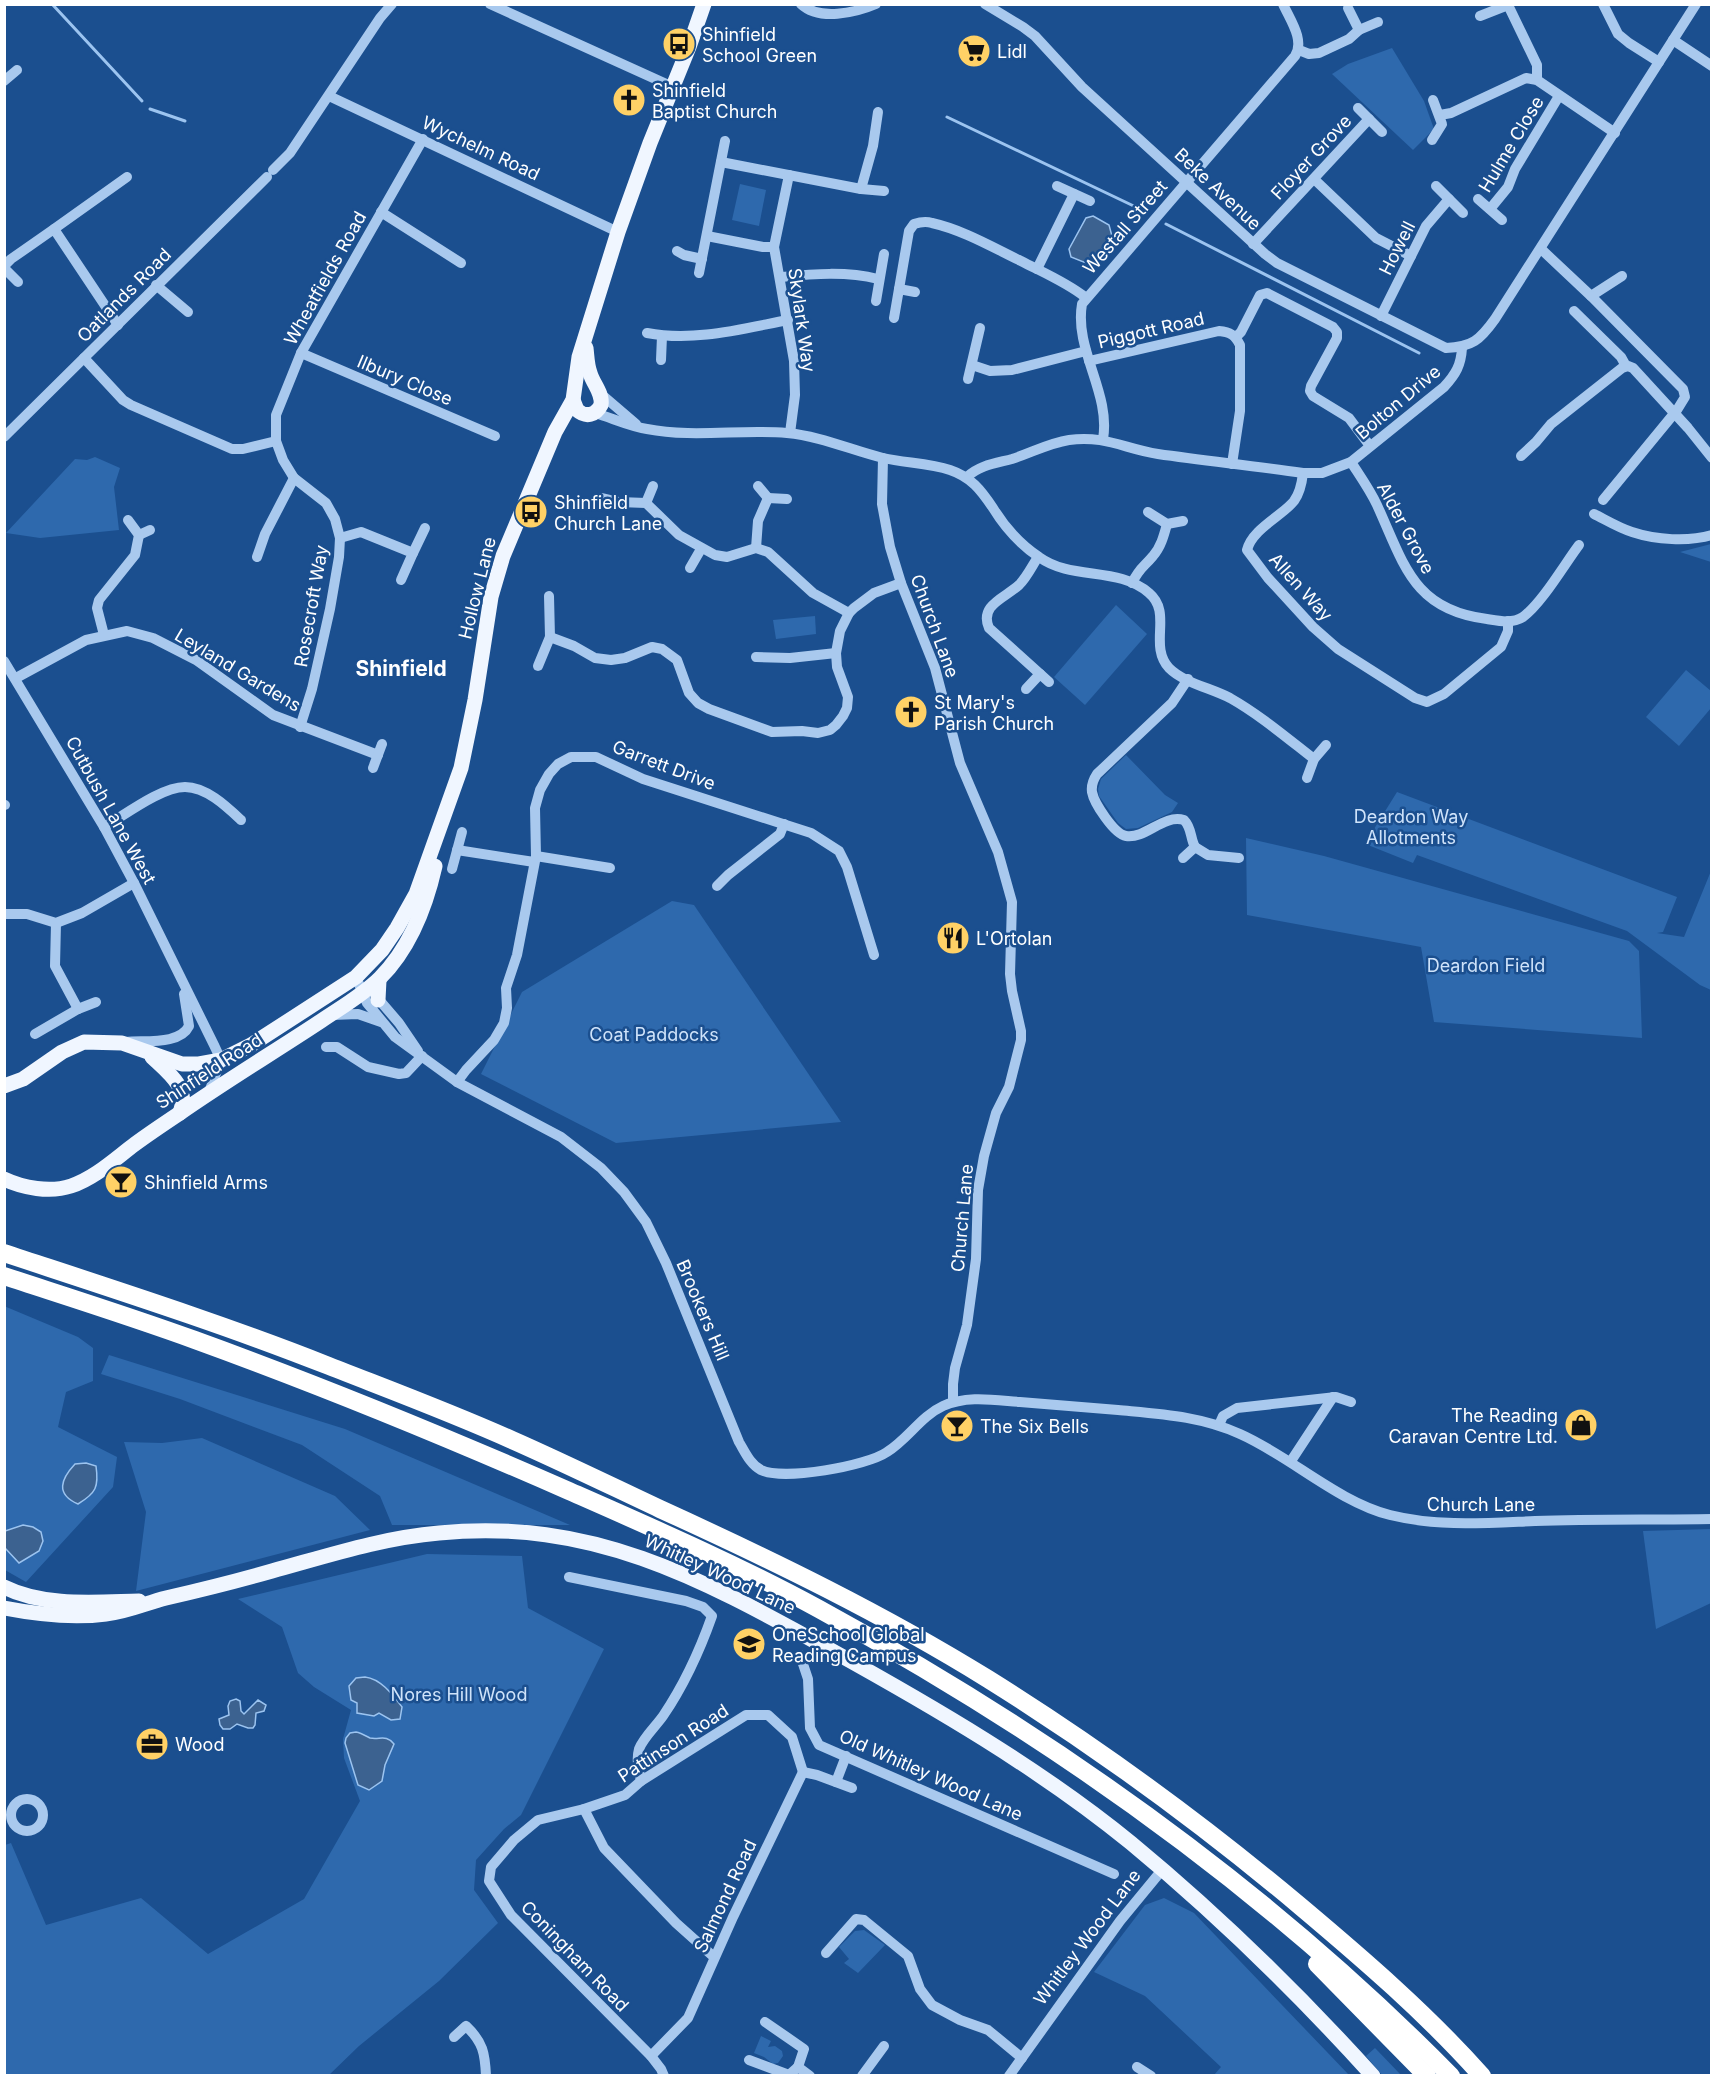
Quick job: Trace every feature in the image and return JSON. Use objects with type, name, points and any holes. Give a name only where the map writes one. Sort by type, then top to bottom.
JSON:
[{"type":"highway","points":[[4,1253],[187,1313],[326,1364],[510,1439],[777,1562],[883,1618],[985,1677],[1085,1742],[1163,1797],[1255,1868],[1337,1938],[1431,2024],[1482,2076]]},
{"type":"highway","points":[[4,1276],[191,1338],[315,1384],[639,1521],[817,1608],[964,1692],[1085,1770],[1151,1817],[1249,1893],[1360,1987],[1451,2076]]},
{"type":"highway","points":[[1249,1893],[1427,2076]]},
{"type":"highway","points":[[1431,2024],[1495,2076]]},
{"type":"main road","name":"Hollow Lane","points":[[356,977],[382,950],[416,894],[466,745],[491,597],[502,556],[555,432],[574,397],[579,357],[618,232],[704,4]]},
{"type":"main road","name":"Hollow Lane","points":[[585,342],[588,366],[599,392]]},
{"type":"main road","points":[[585,387],[599,392],[602,405],[591,414],[577,410],[574,397],[585,387]]},
{"type":"main road","name":"Hollow Lane","points":[[551,442],[572,424],[591,414]]},
{"type":"main road","name":"Hollow Lane","points":[[370,986],[396,960],[426,899],[443,818]]},
{"type":"main road","name":"Shinfield Road","points":[[4,1086],[23,1079],[62,1052],[84,1042],[122,1043],[182,1064],[221,1060],[251,1045],[356,977]]},
{"type":"main road","points":[[370,986],[378,1000]]},
{"type":"main road","name":"Shinfield Road","points":[[4,1179],[36,1188],[69,1187],[104,1168],[180,1113],[370,986]]},
{"type":"main road","points":[[148,1053],[170,1074],[184,1095],[180,1113]]},
{"type":"main road","name":"Whitley Wood Lane","points":[[4,1608],[33,1613],[99,1615],[135,1608],[347,1549],[417,1535],[481,1530],[549,1534],[598,1544],[655,1562],[732,1597],[892,1685],[961,1726],[1050,1784],[1129,1842],[1162,1870]]},
{"type":"main road","name":"Whitley Wood Lane","points":[[4,1587],[24,1595],[51,1600],[160,1600]]},
{"type":"main road","points":[[1162,1870],[1284,1982],[1373,2076]]},
{"type":"street","name":"Oatlands Road","points":[[4,437],[290,153],[380,18],[392,4]]},
{"type":"street","points":[[490,4],[673,87]]},
{"type":"street","points":[[801,4],[816,13],[827,14],[864,9],[876,4]]},
{"type":"street","name":"Beke Avenue","points":[[985,4],[1035,36],[1082,87],[1276,263],[1446,348],[1462,348]]},
{"type":"street","points":[[1283,4],[1298,37],[1299,50],[1310,54],[1319,53],[1349,39],[1359,30],[1378,22]]},
{"type":"street","points":[[1603,4],[1618,34],[1659,62]]},
{"type":"street","points":[[1462,348],[1475,342],[1485,333],[1696,4]]},
{"type":"street","points":[[1480,16],[1508,5],[1537,65],[1537,80]]},
{"type":"street","points":[[1348,8],[1359,30]]},
{"type":"street","points":[[1673,40],[1712,66]]},
{"type":"street","name":"Westall Street","points":[[1103,439],[1105,428],[1099,393],[1088,356],[1080,314],[1085,297],[1283,72],[1299,50]]},
{"type":"street","points":[[4,81],[17,70]]},
{"type":"street","points":[[1440,116],[1526,78],[1537,80],[1615,133]]},
{"type":"street","name":"Wychelm Road","points":[[328,96],[618,232]]},
{"type":"street","name":"Hulme Close","points":[[1490,209],[1508,187],[1515,169],[1559,96]]},
{"type":"street","points":[[1432,140],[1442,124],[1433,100]]},
{"type":"street","name":"Floyer Grove","points":[[1358,108],[1383,132]]},
{"type":"street","points":[[861,189],[873,146],[878,112]]},
{"type":"street","name":"Floyer Grove","points":[[1254,244],[1369,119]]},
{"type":"street","name":"Wheatfields Road","points":[[276,441],[276,415],[301,353],[423,139]]},
{"type":"street","points":[[699,273],[726,141]]},
{"type":"street","points":[[721,162],[861,189],[884,191]]},
{"type":"street","name":"Skylark Way","points":[[789,175],[774,247],[794,362],[795,385],[790,433]]},
{"type":"street","points":[[18,282],[4,267],[11,259],[117,189],[127,177]]},
{"type":"street","points":[[1314,178],[1376,238],[1411,256]]},
{"type":"street","points":[[1057,186],[1090,201]]},
{"type":"street","points":[[1436,186],[1463,213]]},
{"type":"street","points":[[1037,269],[1074,194]]},
{"type":"street","name":"Howell","points":[[1381,316],[1426,226],[1449,198]]},
{"type":"street","name":"Hulme Close","points":[[1478,199],[1502,220]]},
{"type":"street","points":[[381,212],[461,263]]},
{"type":"street","points":[[894,318],[909,231],[914,224],[921,222],[952,228],[1037,269],[1085,297]]},
{"type":"street","points":[[54,229],[118,325]]},
{"type":"street","name":"Skylark Way","points":[[707,236],[774,247]]},
{"type":"street","points":[[1541,249],[1683,389],[1685,397],[1603,500]]},
{"type":"street","points":[[677,251],[702,259]]},
{"type":"street","points":[[876,301],[884,254]]},
{"type":"street","points":[[781,277],[822,273],[878,279]]},
{"type":"street","points":[[1591,296],[1622,276]]},
{"type":"street","points":[[156,285],[188,312]]},
{"type":"street","points":[[899,289],[915,292]]},
{"type":"street","points":[[1232,464],[1240,411],[1240,345],[1236,337],[1260,296],[1267,293],[1333,327],[1337,332],[1337,338],[1310,392],[1349,418],[1371,446]]},
{"type":"street","points":[[1574,311],[1621,357],[1626,366],[1633,368],[1675,412],[1712,458]]},
{"type":"street","points":[[647,333],[697,337],[788,320]]},
{"type":"street","points":[[968,379],[980,328]]},
{"type":"street","name":"Piggott Road","points":[[972,365],[990,371],[1012,370],[1219,331],[1236,337]]},
{"type":"street","points":[[661,360],[662,336]]},
{"type":"street","name":"Bolton Drive","points":[[967,477],[977,468],[1047,446],[1069,440],[1103,439],[1156,453],[1304,473],[1322,473],[1351,462],[1444,387],[1456,373],[1461,362],[1462,348]]},
{"type":"street","name":"Ilbury Close","points":[[301,353],[495,436]]},
{"type":"street","points":[[84,358],[123,400],[131,405],[232,449],[243,449],[276,441]]},
{"type":"street","points":[[1521,456],[1551,424],[1626,366]]},
{"type":"street","points":[[599,392],[638,426]]},
{"type":"street","points":[[591,414],[638,426],[676,432],[803,435],[883,458],[941,467],[967,477],[984,494],[1012,532],[1038,557],[1068,571],[1113,577],[1132,583],[1150,593],[1161,611],[1160,651],[1169,668],[1253,712],[1314,759]]},
{"type":"street","name":"Rosecroft Way","points":[[276,441],[283,460],[294,478],[326,503],[335,519],[340,538],[330,609],[312,689],[300,727]]},
{"type":"street","name":"Church Lane","points":[[883,458],[882,504],[890,547],[901,583],[935,668],[960,763],[993,841],[1012,902],[1010,974],[1021,1031],[1019,1048],[1009,1087],[996,1113],[984,1156],[978,1190],[976,1259],[967,1325],[955,1368],[953,1402],[989,1399],[1141,1412],[1181,1416],[1219,1425],[1253,1440],[1291,1461],[1335,1490],[1373,1510],[1419,1521],[1484,1523],[1712,1519]]},
{"type":"street","name":"Alder Grove","points":[[1351,462],[1375,502],[1403,565],[1419,588],[1452,611],[1480,618],[1508,621]]},
{"type":"street","name":"Allen Way","points":[[1304,473],[1295,501],[1267,524],[1249,544],[1247,550],[1292,606],[1338,649],[1415,698],[1427,702],[1444,694],[1501,647],[1506,640],[1508,621]]},
{"type":"street","points":[[257,556],[265,534],[294,478]]},
{"type":"street","points":[[646,503],[654,486]]},
{"type":"street","points":[[758,486],[768,498],[787,499]]},
{"type":"street","points":[[602,498],[619,502],[646,503],[678,535],[715,555],[727,556],[756,548],[768,552],[813,592],[849,613]]},
{"type":"street","points":[[756,548],[758,521],[768,498]]},
{"type":"street","points":[[1148,512],[1167,524],[1183,521]]},
{"type":"street","points":[[1594,514],[1632,532],[1647,536],[1690,539],[1712,535]]},
{"type":"street","points":[[104,635],[96,608],[99,600],[135,555],[139,535],[128,520]]},
{"type":"street","points":[[1132,583],[1139,568],[1154,556],[1162,542],[1167,524]]},
{"type":"street","points":[[401,580],[425,528]]},
{"type":"street","points":[[139,535],[150,530]]},
{"type":"street","points":[[340,538],[361,532],[413,553]]},
{"type":"street","points":[[1508,621],[1521,618],[1529,611],[1579,545]]},
{"type":"street","points":[[690,568],[702,549]]},
{"type":"street","points":[[1038,557],[1019,585],[993,603],[987,612],[987,621],[989,628],[1049,682]]},
{"type":"street","points":[[550,638],[574,646],[595,658],[611,660],[626,658],[652,647],[662,649],[677,660],[689,693],[698,703],[709,709],[772,732],[818,733],[830,730],[847,708],[848,697],[837,667],[836,653],[840,631],[849,613],[874,593],[901,583]]},
{"type":"street","points":[[538,666],[550,638],[549,596]]},
{"type":"street","name":"Leyland Gardens","points":[[16,678],[72,647],[104,635],[127,631],[153,638],[196,660],[273,715],[378,755]]},
{"type":"street","points":[[756,657],[790,658],[836,653]]},
{"type":"street","name":"Cutbush Lane West","points":[[4,661],[104,827],[221,1060]]},
{"type":"street","points":[[1026,689],[1040,674]]},
{"type":"street","points":[[1188,679],[1172,703],[1097,774],[1091,784],[1095,800],[1114,829],[1126,836],[1133,836],[1168,820],[1179,818],[1184,820],[1191,829],[1192,842],[1196,847],[1208,855],[1239,858]]},
{"type":"street","points":[[373,768],[382,744]]},
{"type":"street","points":[[1308,778],[1314,759],[1326,746]]},
{"type":"street","name":"Garrett Drive","points":[[457,1082],[473,1061],[494,1040],[504,1023],[507,1008],[506,988],[517,955],[535,859],[534,820],[540,790],[558,764],[571,757],[596,757],[643,779],[811,832],[839,851],[847,867],[874,955]]},
{"type":"street","points":[[104,827],[163,793],[186,787],[200,790],[224,804],[241,820]]},
{"type":"street","points":[[717,886],[780,834],[784,824]]},
{"type":"street","points":[[452,869],[462,832]]},
{"type":"street","points":[[1183,858],[1196,847]]},
{"type":"street","points":[[457,850],[610,868]]},
{"type":"street","points":[[4,914],[27,914],[56,923],[82,914],[134,883]]},
{"type":"street","points":[[56,923],[55,966],[78,1009]]},
{"type":"street","name":"Brookers Hill","points":[[356,977],[370,986],[367,1003],[395,1037],[457,1082],[534,1121],[575,1147],[602,1168],[636,1208],[666,1263],[739,1442],[755,1466],[769,1473],[795,1473],[841,1468],[871,1460],[896,1446],[935,1410],[953,1402]]},
{"type":"street","name":"Cutbush Lane West","points":[[122,1043],[168,1040],[186,1032],[189,1019],[181,980]]},
{"type":"street","name":"Brookers Hill","points":[[378,1000],[422,1056]]},
{"type":"street","points":[[35,1034],[78,1009],[96,1002]]},
{"type":"street","name":"Brookers Hill","points":[[329,1015],[358,1014],[381,1022]]},
{"type":"street","points":[[326,1047],[337,1047],[368,1067],[399,1074],[406,1073],[422,1056]]},
{"type":"street","points":[[207,1095],[214,1083],[221,1060]]},
{"type":"street","points":[[1291,1461],[1334,1397]]},
{"type":"street","points":[[1219,1425],[1223,1416],[1237,1408],[1334,1397],[1351,1402]]},
{"type":"street","points":[[569,1577],[686,1601],[704,1607],[712,1616],[696,1657],[664,1715],[639,1749],[638,1763],[641,1781]]},
{"type":"street","name":"Old Whitley Wood Lane","points":[[800,1655],[808,1679],[810,1728],[819,1744],[1114,1874]]},
{"type":"street","name":"Pattinson Road","points":[[531,1826],[538,1820],[584,1809],[625,1795],[641,1781],[746,1715],[768,1715],[792,1737],[803,1772]]},
{"type":"street","points":[[836,1782],[846,1756]]},
{"type":"street","points":[[803,1772],[852,1788]]},
{"type":"street","name":"Salmond Road","points":[[651,2056],[688,2018],[714,1957],[803,1772]]},
{"type":"street","points":[[584,1809],[604,1848],[676,1923],[714,1957]]},
{"type":"street","name":"Coningham Road","points":[[531,1826],[514,1840],[491,1867],[489,1881],[511,1916],[651,2056],[664,2076]]},
{"type":"street","name":"Whitley Wood Lane","points":[[1009,2076],[1120,1921],[1162,1870]]},
{"type":"street","points":[[826,1953],[856,1919],[864,1920],[908,1956],[920,1989],[932,2005],[960,2020],[988,2030],[1022,2058]]},
{"type":"street","points":[[749,2060],[789,2075],[798,2067],[804,2049],[765,2022]]},
{"type":"street","points":[[454,2037],[466,2026],[477,2036],[485,2055],[486,2076]]},
{"type":"street","points":[[862,2076],[884,2046]]},
{"type":"street","points":[[798,2067],[810,2076]]},
{"type":"street","points":[[1137,2067],[1151,2076]]},
{"type":"green space","points":[[1392,48],[1424,101],[1434,129],[1413,150],[1332,74],[1348,64]]},
{"type":"green space","points":[[740,184],[766,190],[759,226],[732,220]]},
{"type":"green space","points":[[95,457],[120,468],[114,487],[119,530],[40,538],[6,533],[75,459],[87,460]]},
{"type":"green space","points":[[1711,544],[1711,562],[1680,552]]},
{"type":"green space","points":[[1116,605],[1147,634],[1085,705],[1054,677]]},
{"type":"green space","points":[[815,616],[816,634],[776,639],[773,620]]},
{"type":"green space","points":[[1686,670],[1711,691],[1711,708],[1679,746],[1646,717]]},
{"type":"green space","points":[[1126,755],[1165,795],[1178,803],[1172,812],[1138,828],[1126,829],[1118,823],[1099,796],[1098,789],[1101,779]]},
{"type":"green space","name":"Deardon Way Allotments","points":[[1397,792],[1677,897],[1663,932],[1657,933],[1684,937],[1711,871],[1711,990],[1700,985],[1627,931],[1417,855],[1413,863],[1368,845],[1374,829]]},
{"type":"green space","name":"Deardon Field","points":[[1246,838],[1324,856],[1629,941],[1639,951],[1642,1038],[1434,1022],[1421,947],[1247,915]]},
{"type":"green space","name":"Coat Paddocks","points":[[672,901],[694,905],[841,1122],[616,1143],[481,1074],[522,992]]},
{"type":"green space","points":[[4,1306],[78,1337],[93,1348],[93,1381],[66,1392],[58,1427],[117,1457],[113,1487],[26,1582],[5,1570]]},
{"type":"green space","points":[[109,1355],[345,1429],[570,1525],[392,1525],[380,1496],[302,1445],[180,1399],[101,1374]]},
{"type":"green space","points":[[202,1438],[335,1496],[370,1530],[136,1591],[146,1512],[124,1442],[162,1443]]},
{"type":"green space","points":[[1711,1529],[1711,1603],[1656,1629],[1643,1531]]},
{"type":"green space","name":"Nores Hill Wood","points":[[427,1554],[522,1556],[528,1608],[604,1649],[521,1815],[504,1829],[476,1860],[474,1890],[498,1923],[439,1981],[359,2046],[329,2075],[5,2076],[5,1845],[11,1843],[46,1925],[141,1898],[208,1954],[304,1899],[360,1801],[344,1758],[343,1739],[351,1710],[314,1687],[298,1673],[282,1627],[238,1599]]},
{"type":"green space","points":[[1164,1898],[1194,1913],[1349,2075],[1214,2075],[1221,2067],[1145,1996],[1094,1972],[1145,1905]]},
{"type":"green space","points":[[864,1930],[885,1945],[858,1973],[844,1963],[849,1959],[839,1947],[855,1931]]},
{"type":"green space","points":[[761,2036],[771,2041],[768,2047],[775,2046],[782,2051],[783,2056],[778,2063],[773,2064],[754,2053]]},
{"type":"green space","points":[[1375,2048],[1401,2075],[1382,2075],[1366,2056]]},
{"type":"shaded area","points":[[1093,216],[1109,225],[1112,236],[1093,261],[1086,263],[1071,257],[1069,249],[1086,218]]},
{"type":"shaded area","points":[[86,1463],[96,1466],[97,1479],[92,1493],[78,1504],[66,1496],[63,1486],[66,1475],[75,1464]]},
{"type":"shaded area","points":[[23,1525],[41,1532],[43,1541],[39,1551],[19,1563],[5,1548],[5,1531]]},
{"type":"shaded area","points":[[365,1677],[381,1684],[394,1697],[402,1707],[400,1719],[391,1720],[379,1713],[374,1716],[357,1713],[357,1703],[351,1700],[349,1686],[356,1678]]},
{"type":"shaded area","points":[[236,1699],[240,1701],[241,1711],[244,1714],[258,1700],[266,1705],[264,1711],[256,1713],[253,1728],[237,1724],[230,1729],[223,1729],[220,1725],[219,1719],[229,1715],[230,1701]]},
{"type":"shaded area","points":[[356,1732],[370,1738],[386,1738],[394,1744],[385,1765],[382,1781],[369,1790],[358,1785],[345,1743],[350,1733]]},
{"type":"waterway","points":[[52,4],[142,101]]},
{"type":"waterway","points":[[150,109],[185,121]]},
{"type":"waterway","points":[[947,117],[1140,209]]},
{"type":"waterway","points":[[1166,224],[1419,353]]},
{"type":"place","name":"Shinfield School Green","points":[[679,44]]},
{"type":"place","name":"Lidl","points":[[974,51]]},
{"type":"place","name":"Shinfield Baptist Church","points":[[629,100]]},
{"type":"place","name":"Shinfield Church Lane","points":[[531,512]]},
{"type":"place","name":"St Mary's Parish Church","points":[[911,712]]},
{"type":"place","name":"L'Ortolan","points":[[953,938]]},
{"type":"place","name":"Shinfield Arms","points":[[121,1182]]},
{"type":"place","name":"The Reading Caravan Centre Ltd.","points":[[1581,1425]]},
{"type":"place","name":"The Six Bells","points":[[957,1426]]},
{"type":"place","name":"OneSchool Global Reading Campus","points":[[749,1644]]},
{"type":"place","name":"Wood","points":[[152,1744]]},
{"type":"district","name":"Shinfield","points":[[401,668]]}]
